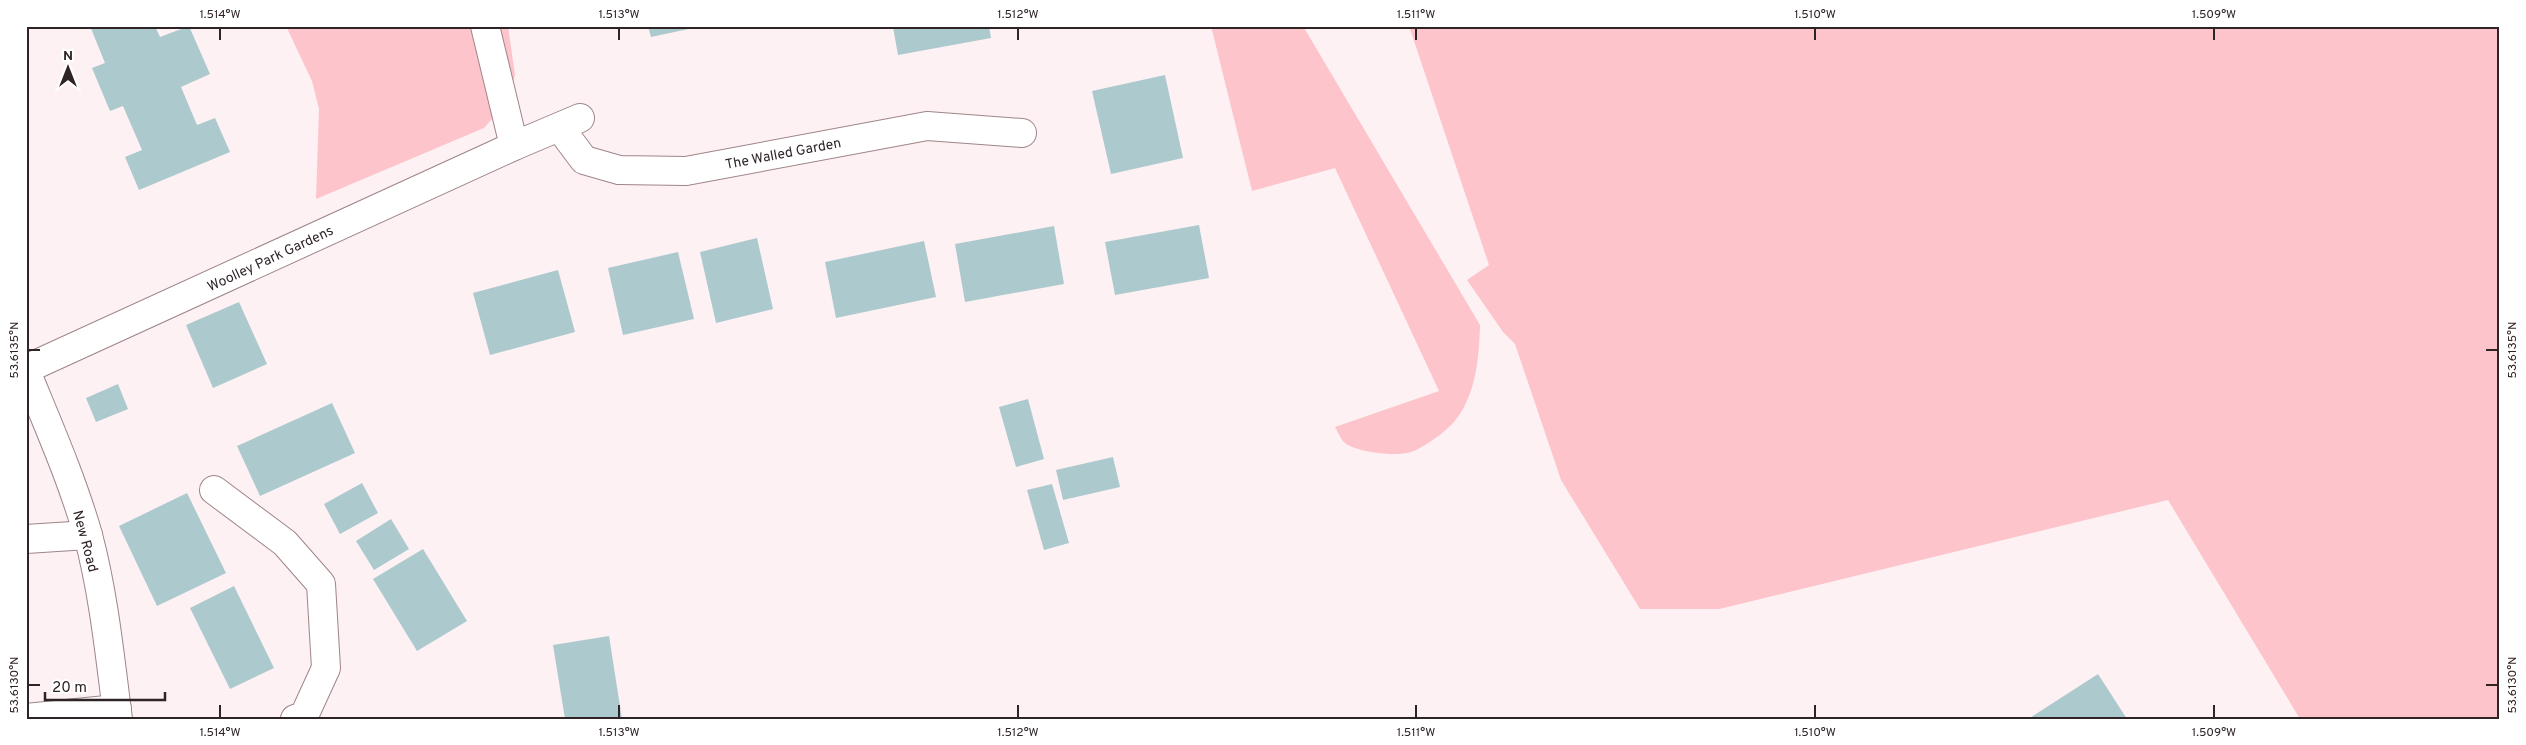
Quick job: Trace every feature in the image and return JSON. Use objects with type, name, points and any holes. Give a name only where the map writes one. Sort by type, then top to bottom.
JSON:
[{"type":"street","points":[[485,26],[514,146]]},
{"type":"street","name":"Woolley Park Gardens","points":[[26,370],[514,146],[570,123]]},
{"type":"street","name":"The Walled Garden","points":[[570,123],[584,160],[620,170],[686,171],[927,126],[1022,133]]},
{"type":"street","name":"New Road","points":[[26,370],[57,447],[88,535],[108,640],[117,714]]},
{"type":"street","points":[[214,490],[285,543],[321,584],[326,668],[304,716],[295,719]]},
{"type":"street","points":[[26,539],[88,535]]},
{"type":"street","points":[[26,718],[117,714]]},
{"type":"shaded area","points":[[286,26],[508,26],[515,75],[509,100],[484,128],[316,199],[319,109],[312,81]]},
{"type":"shaded area","points":[[1211,26],[1303,26],[1480,325],[1476,371],[1466,404],[1456,419],[1446,429],[1435,439],[1416,450],[1401,454],[1369,452],[1345,443],[1335,427],[1439,391],[1335,168],[1252,191]]},
{"type":"shaded area","points":[[1409,26],[2500,26],[2500,719],[2300,719],[2168,500],[1719,609],[1640,609],[1561,480],[1515,344],[1503,332],[1467,280],[1489,265]]},
{"type":"building","points":[[90,26],[155,26],[160,37],[189,26],[210,74],[181,87],[197,125],[215,118],[230,152],[139,190],[125,157],[142,150],[123,106],[110,111],[92,68],[105,63]]},
{"type":"building","points":[[648,26],[698,26],[698,27],[651,37]]},
{"type":"building","points":[[989,26],[991,38],[898,55],[893,27]]},
{"type":"building","points":[[1165,75],[1183,158],[1111,174],[1092,91]]},
{"type":"building","points":[[1199,225],[1209,278],[1115,295],[1105,242]]},
{"type":"building","points":[[1054,226],[1064,284],[965,302],[955,244]]},
{"type":"building","points":[[757,238],[773,309],[716,323],[700,252]]},
{"type":"building","points":[[924,241],[936,297],[836,318],[825,262]]},
{"type":"building","points":[[678,252],[694,319],[623,335],[608,268]]},
{"type":"building","points":[[558,270],[575,332],[490,355],[473,293]]},
{"type":"building","points":[[239,302],[267,364],[213,388],[186,325]]},
{"type":"building","points":[[118,384],[128,409],[96,422],[86,398]]},
{"type":"building","points":[[1028,399],[1044,459],[1016,467],[999,407]]},
{"type":"building","points":[[332,403],[355,453],[260,496],[237,446]]},
{"type":"building","points":[[1113,457],[1120,487],[1063,500],[1056,470]]},
{"type":"building","points":[[362,483],[378,513],[340,534],[324,504]]},
{"type":"building","points":[[1052,484],[1069,543],[1044,550],[1027,490]]},
{"type":"building","points":[[187,493],[226,573],[157,606],[119,526]]},
{"type":"building","points":[[391,519],[409,549],[374,570],[356,541]]},
{"type":"building","points":[[423,549],[467,621],[417,651],[373,579]]},
{"type":"building","points":[[234,586],[274,668],[230,689],[190,608]]},
{"type":"building","points":[[609,636],[622,719],[565,719],[553,645]]},
{"type":"building","points":[[2098,674],[2127,719],[2028,719]]}]
